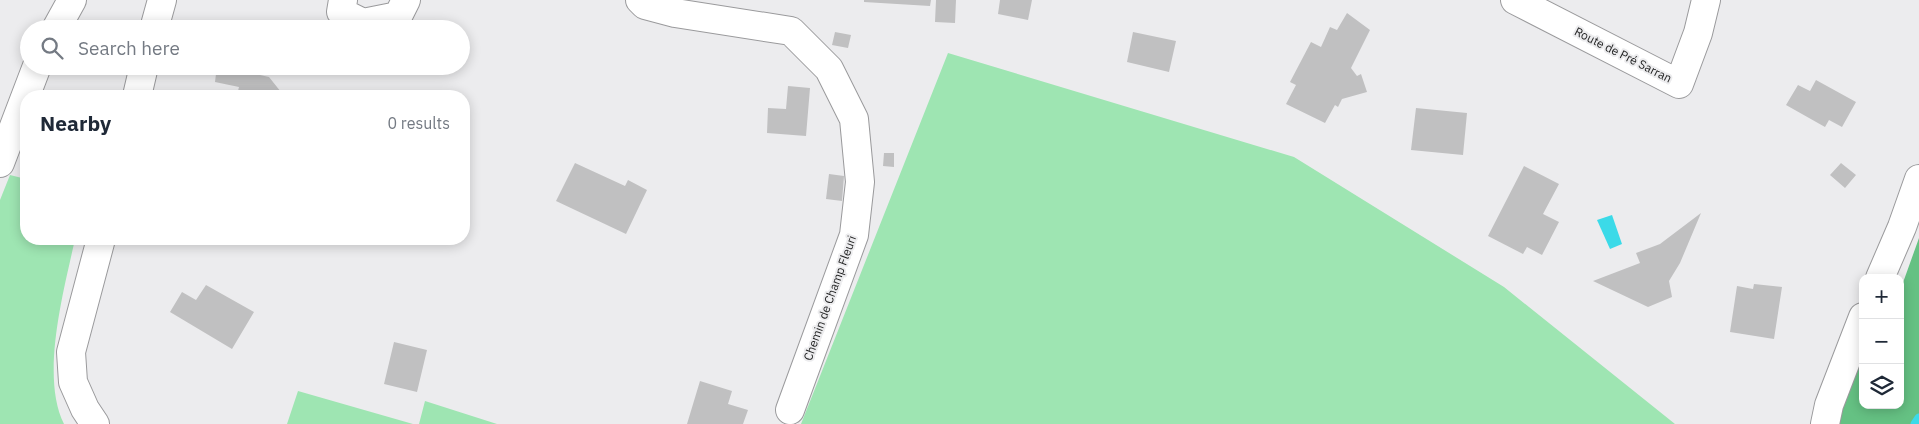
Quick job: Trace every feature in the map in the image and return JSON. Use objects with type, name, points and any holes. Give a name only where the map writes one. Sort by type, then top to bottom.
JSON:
[{"type":"street","points":[[61,20],[72,0]]},
{"type":"street","points":[[156,20],[162,0]]},
{"type":"street","points":[[343,0],[341,12],[357,20]]},
{"type":"street","points":[[378,20],[398,16],[406,0]]},
{"type":"street","name":"Chemin de Champ Fleuri","points":[[640,0],[645,5],[675,13],[791,31],[829,68],[854,119],[860,182],[854,235],[790,410]]},
{"type":"street","name":"Route de Pré Sarran","points":[[1515,0],[1679,84],[1698,33],[1706,0]]},
{"type":"street","points":[[28,90],[34,75]]},
{"type":"street","points":[[138,90],[142,75]]},
{"type":"street","points":[[0,163],[20,111]]},
{"type":"street","points":[[1882,274],[1902,227],[1919,179]]},
{"type":"street","points":[[95,424],[85,409],[74,382],[71,352],[99,245]]},
{"type":"street","points":[[1825,424],[1829,405],[1862,319]]},
{"type":"green space","points":[[948,53],[1294,157],[1504,287],[1675,424],[801,424]]},
{"type":"green space","points":[[10,175],[20,178],[20,245],[74,245],[60,307],[54,358],[54,382],[57,404],[64,424],[0,424],[0,200]]},
{"type":"green space","points":[[1919,238],[1919,424],[1825,424],[1859,367],[1859,409],[1904,409],[1904,280]]},
{"type":"green space","points":[[298,391],[413,424],[287,424]]},
{"type":"green space","points":[[425,401],[497,424],[419,424]]},
{"type":"water","points":[[1612,215],[1622,244],[1610,249],[1597,220]]},
{"type":"building","points":[[864,0],[931,0],[930,6],[864,2]]},
{"type":"building","points":[[936,0],[956,0],[955,23],[935,22]]},
{"type":"building","points":[[1000,0],[1032,0],[1028,20],[998,14]]},
{"type":"building","points":[[1347,13],[1370,30],[1351,68],[1357,76],[1361,74],[1367,92],[1342,99],[1338,107],[1335,105],[1325,123],[1286,104],[1296,85],[1290,82],[1311,42],[1321,47],[1330,27],[1337,30]]},
{"type":"building","points":[[835,32],[851,35],[848,48],[832,45]]},
{"type":"building","points":[[1133,32],[1176,41],[1169,72],[1127,62]]},
{"type":"building","points":[[216,75],[260,75],[269,77],[279,90],[238,90],[239,87],[215,82]]},
{"type":"building","points":[[1816,80],[1856,102],[1842,127],[1829,120],[1825,127],[1786,105],[1798,85],[1810,91]]},
{"type":"building","points":[[788,86],[810,88],[806,136],[767,133],[768,108],[786,109]]},
{"type":"building","points":[[1416,108],[1467,113],[1463,155],[1411,150]]},
{"type":"building","points":[[884,153],[894,153],[894,167],[883,166]]},
{"type":"building","points":[[575,163],[625,186],[628,180],[647,190],[626,234],[556,201]]},
{"type":"building","points":[[1841,163],[1856,175],[1845,188],[1830,175]]},
{"type":"building","points":[[1524,166],[1559,184],[1543,214],[1559,222],[1542,255],[1527,247],[1523,254],[1488,236]]},
{"type":"building","points":[[829,174],[844,176],[842,201],[826,199]]},
{"type":"building","points":[[1701,213],[1680,263],[1669,281],[1672,297],[1648,307],[1593,281],[1640,263],[1636,253],[1660,244]]},
{"type":"building","points":[[1754,284],[1782,287],[1774,339],[1730,332],[1737,286],[1753,289]]},
{"type":"building","points":[[206,285],[254,312],[232,349],[170,312],[182,292],[196,300]]},
{"type":"building","points":[[394,342],[427,350],[417,392],[384,384]]},
{"type":"building","points":[[700,381],[732,391],[728,404],[748,410],[743,424],[687,424]]},
{"type":"waterway","points":[[1915,424],[1919,418]]}]
